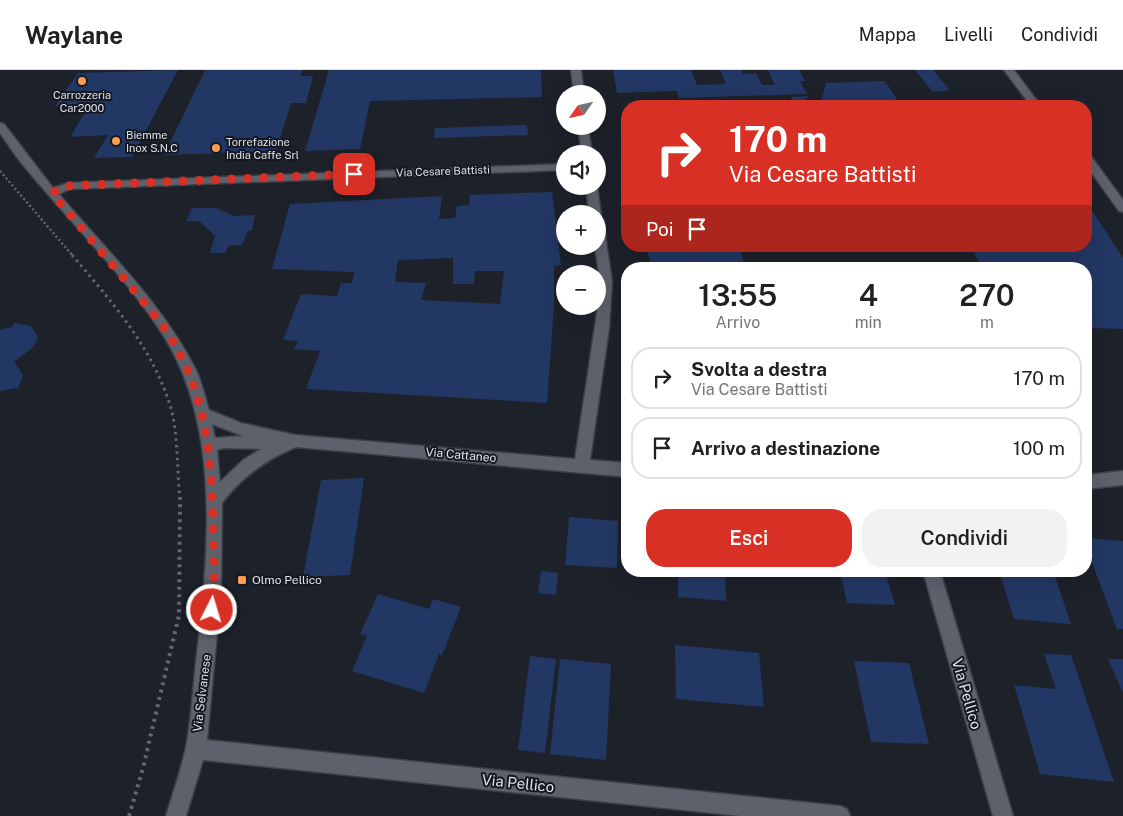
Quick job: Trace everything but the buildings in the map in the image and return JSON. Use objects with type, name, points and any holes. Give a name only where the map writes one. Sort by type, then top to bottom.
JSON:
[{"type":"street","points":[[576,70],[578,85]]},
{"type":"street","points":[[1009,70],[1032,100]]},
{"type":"street","name":"Via Selvanese","points":[[0,126],[52,193],[172,338],[193,380],[203,414],[213,503],[214,593],[195,749],[176,816]]},
{"type":"street","points":[[1092,165],[1123,208]]},
{"type":"street","name":"Via Cesare Battisti","points":[[52,193],[68,186],[162,181],[556,167]]},
{"type":"street","points":[[582,466],[602,328],[606,282],[602,255]]},
{"type":"street","name":"Via Cattaneo","points":[[203,414],[238,429],[294,440],[621,469]]},
{"type":"street","name":"Via Cattaneo","points":[[208,446],[224,442],[268,443],[294,440]]},
{"type":"street","name":"Via Cattaneo","points":[[213,503],[242,468],[268,451],[294,440]]},
{"type":"street","points":[[1092,481],[1123,478]]},
{"type":"street","name":"Via Pellico","points":[[934,577],[1003,816]]},
{"type":"street","name":"Via Pellico","points":[[195,749],[840,816]]},
{"type":"path","points":[[0,171],[120,311],[158,372],[172,413],[181,512],[179,615],[129,816]]},
{"type":"place","name":"Carrozzeria Car2000","points":[[82,81]]},
{"type":"place","name":"Biemme Inox S.N.C","points":[[116,141]]},
{"type":"place","name":"Torrefazione India Caffe Srl","points":[[216,148]]},
{"type":"place","name":"Olmo Pellico","points":[[242,580]]},
{"type":"route","points":[[212,610],[214,593],[213,503],[203,414],[193,380],[172,338],[157,318],[52,193],[68,186],[354,174]]}]
